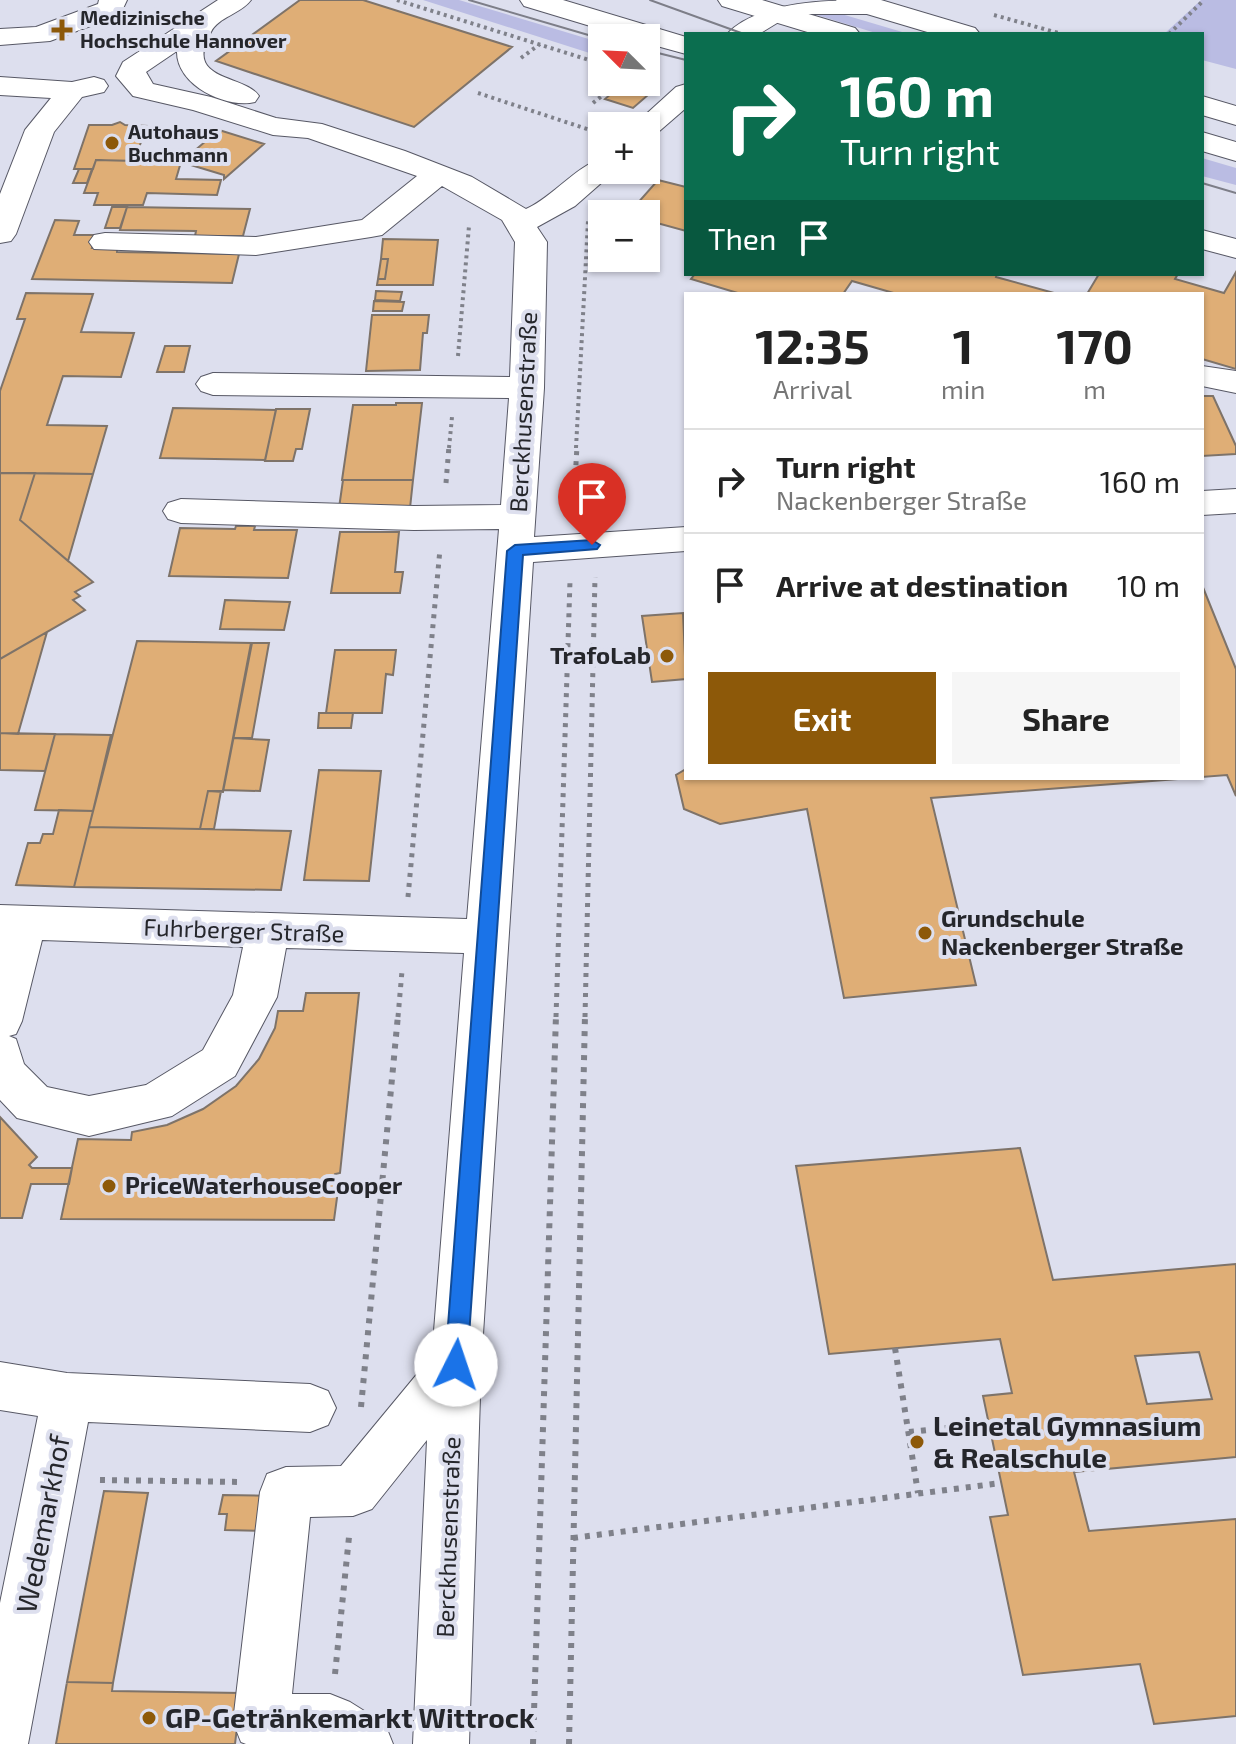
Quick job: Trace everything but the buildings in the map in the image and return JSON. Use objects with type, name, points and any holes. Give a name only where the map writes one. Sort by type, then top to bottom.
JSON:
[{"type":"main road","points":[[732,0],[838,32]]},
{"type":"main road","points":[[860,3],[958,32]]},
{"type":"main road","points":[[1204,106],[1236,116]]},
{"type":"main road","points":[[1204,142],[1236,152]]},
{"type":"street","points":[[0,37],[40,35],[110,9],[113,0]]},
{"type":"street","points":[[130,76],[133,68],[141,62],[237,0]]},
{"type":"street","points":[[534,0],[684,45]]},
{"type":"street","points":[[592,0],[695,32]]},
{"type":"street","points":[[744,32],[772,12],[794,5],[860,3]]},
{"type":"street","points":[[199,25],[188,53],[192,69],[200,77],[289,111],[312,130]]},
{"type":"street","points":[[0,86],[72,91],[130,76]]},
{"type":"street","points":[[130,76],[143,90],[201,103],[273,126],[312,130],[439,174],[498,202],[520,222],[541,216],[588,180]]},
{"type":"street","points":[[0,234],[40,130],[72,91]]},
{"type":"street","points":[[660,116],[684,95]]},
{"type":"street","points":[[105,242],[256,246],[371,228],[439,174]]},
{"type":"street","name":"Berckhusenstraße","points":[[441,1744],[456,1365],[527,388],[531,242],[520,222]]},
{"type":"street","points":[[1204,240],[1236,249]]},
{"type":"street","points":[[1204,376],[1236,382]]},
{"type":"street","points":[[213,384],[527,388]]},
{"type":"street","points":[[1204,503],[1236,501]]},
{"type":"street","points":[[181,511],[414,518],[516,534],[684,539]]},
{"type":"street","points":[[0,1021],[13,923]]},
{"type":"street","name":"Fuhrberger Straße","points":[[13,923],[487,937]]},
{"type":"street","points":[[0,1052],[2,1071],[33,1104],[89,1116],[156,1102],[219,1063],[255,997],[267,931]]},
{"type":"street","points":[[365,1744],[330,1722],[261,1722],[286,1492],[353,1491],[456,1365]]},
{"type":"street","points":[[0,1386],[67,1397],[310,1408]]},
{"type":"street","name":"Wedemarkhof","points":[[0,1744],[67,1397]]},
{"type":"path","points":[[397,0],[588,59]]},
{"type":"path","points":[[1171,32],[1204,0]]},
{"type":"path","points":[[993,15],[1055,32]]},
{"type":"path","points":[[521,58],[540,44]]},
{"type":"path","points":[[478,93],[588,129]]},
{"type":"path","points":[[593,103],[602,96]]},
{"type":"path","points":[[573,512],[588,234]]},
{"type":"path","points":[[569,1744],[595,575]]},
{"type":"path","points":[[533,1744],[570,577]]},
{"type":"path","points":[[895,1348],[918,1493]]},
{"type":"path","points":[[909,1432],[985,1424]]},
{"type":"path","points":[[51,1480],[287,1483],[286,1492]]},
{"type":"path","points":[[573,1538],[1001,1483]]},
{"type":"shaded area","points":[[423,0],[459,0],[588,39],[588,53]]},
{"type":"shaded area","points":[[1201,0],[1236,0],[1236,69],[1204,61],[1204,32],[1166,32]]},
{"type":"shaded area","points":[[804,11],[838,13],[902,32],[872,32]]},
{"type":"shaded area","points":[[1204,159],[1236,168],[1236,185],[1204,177]]},
{"type":"tram line","points":[[469,0],[588,35]]},
{"type":"tram line","points":[[650,0],[738,32]]},
{"type":"tram line","points":[[660,54],[684,60]]},
{"type":"tram line","points":[[1204,184],[1236,193]]},
{"type":"place","name":"Medizinische Hochschule Hannover","points":[[62,30]]},
{"type":"place","name":"Autohaus Buchmann","points":[[112,143]]},
{"type":"place","name":"TrafoLab","points":[[667,656]]},
{"type":"place","name":"Grundschule Nackenberger Straße","points":[[925,933]]},
{"type":"place","name":"PriceWaterhouseCooper","points":[[109,1186]]},
{"type":"place","name":"Leinetal Gymnasium & Realschule","points":[[917,1442]]},
{"type":"place","name":"GP-Getränkemarkt Wittrock","points":[[149,1718]]},
{"type":"route","points":[[456,1365],[515,551],[592,545]]}]
